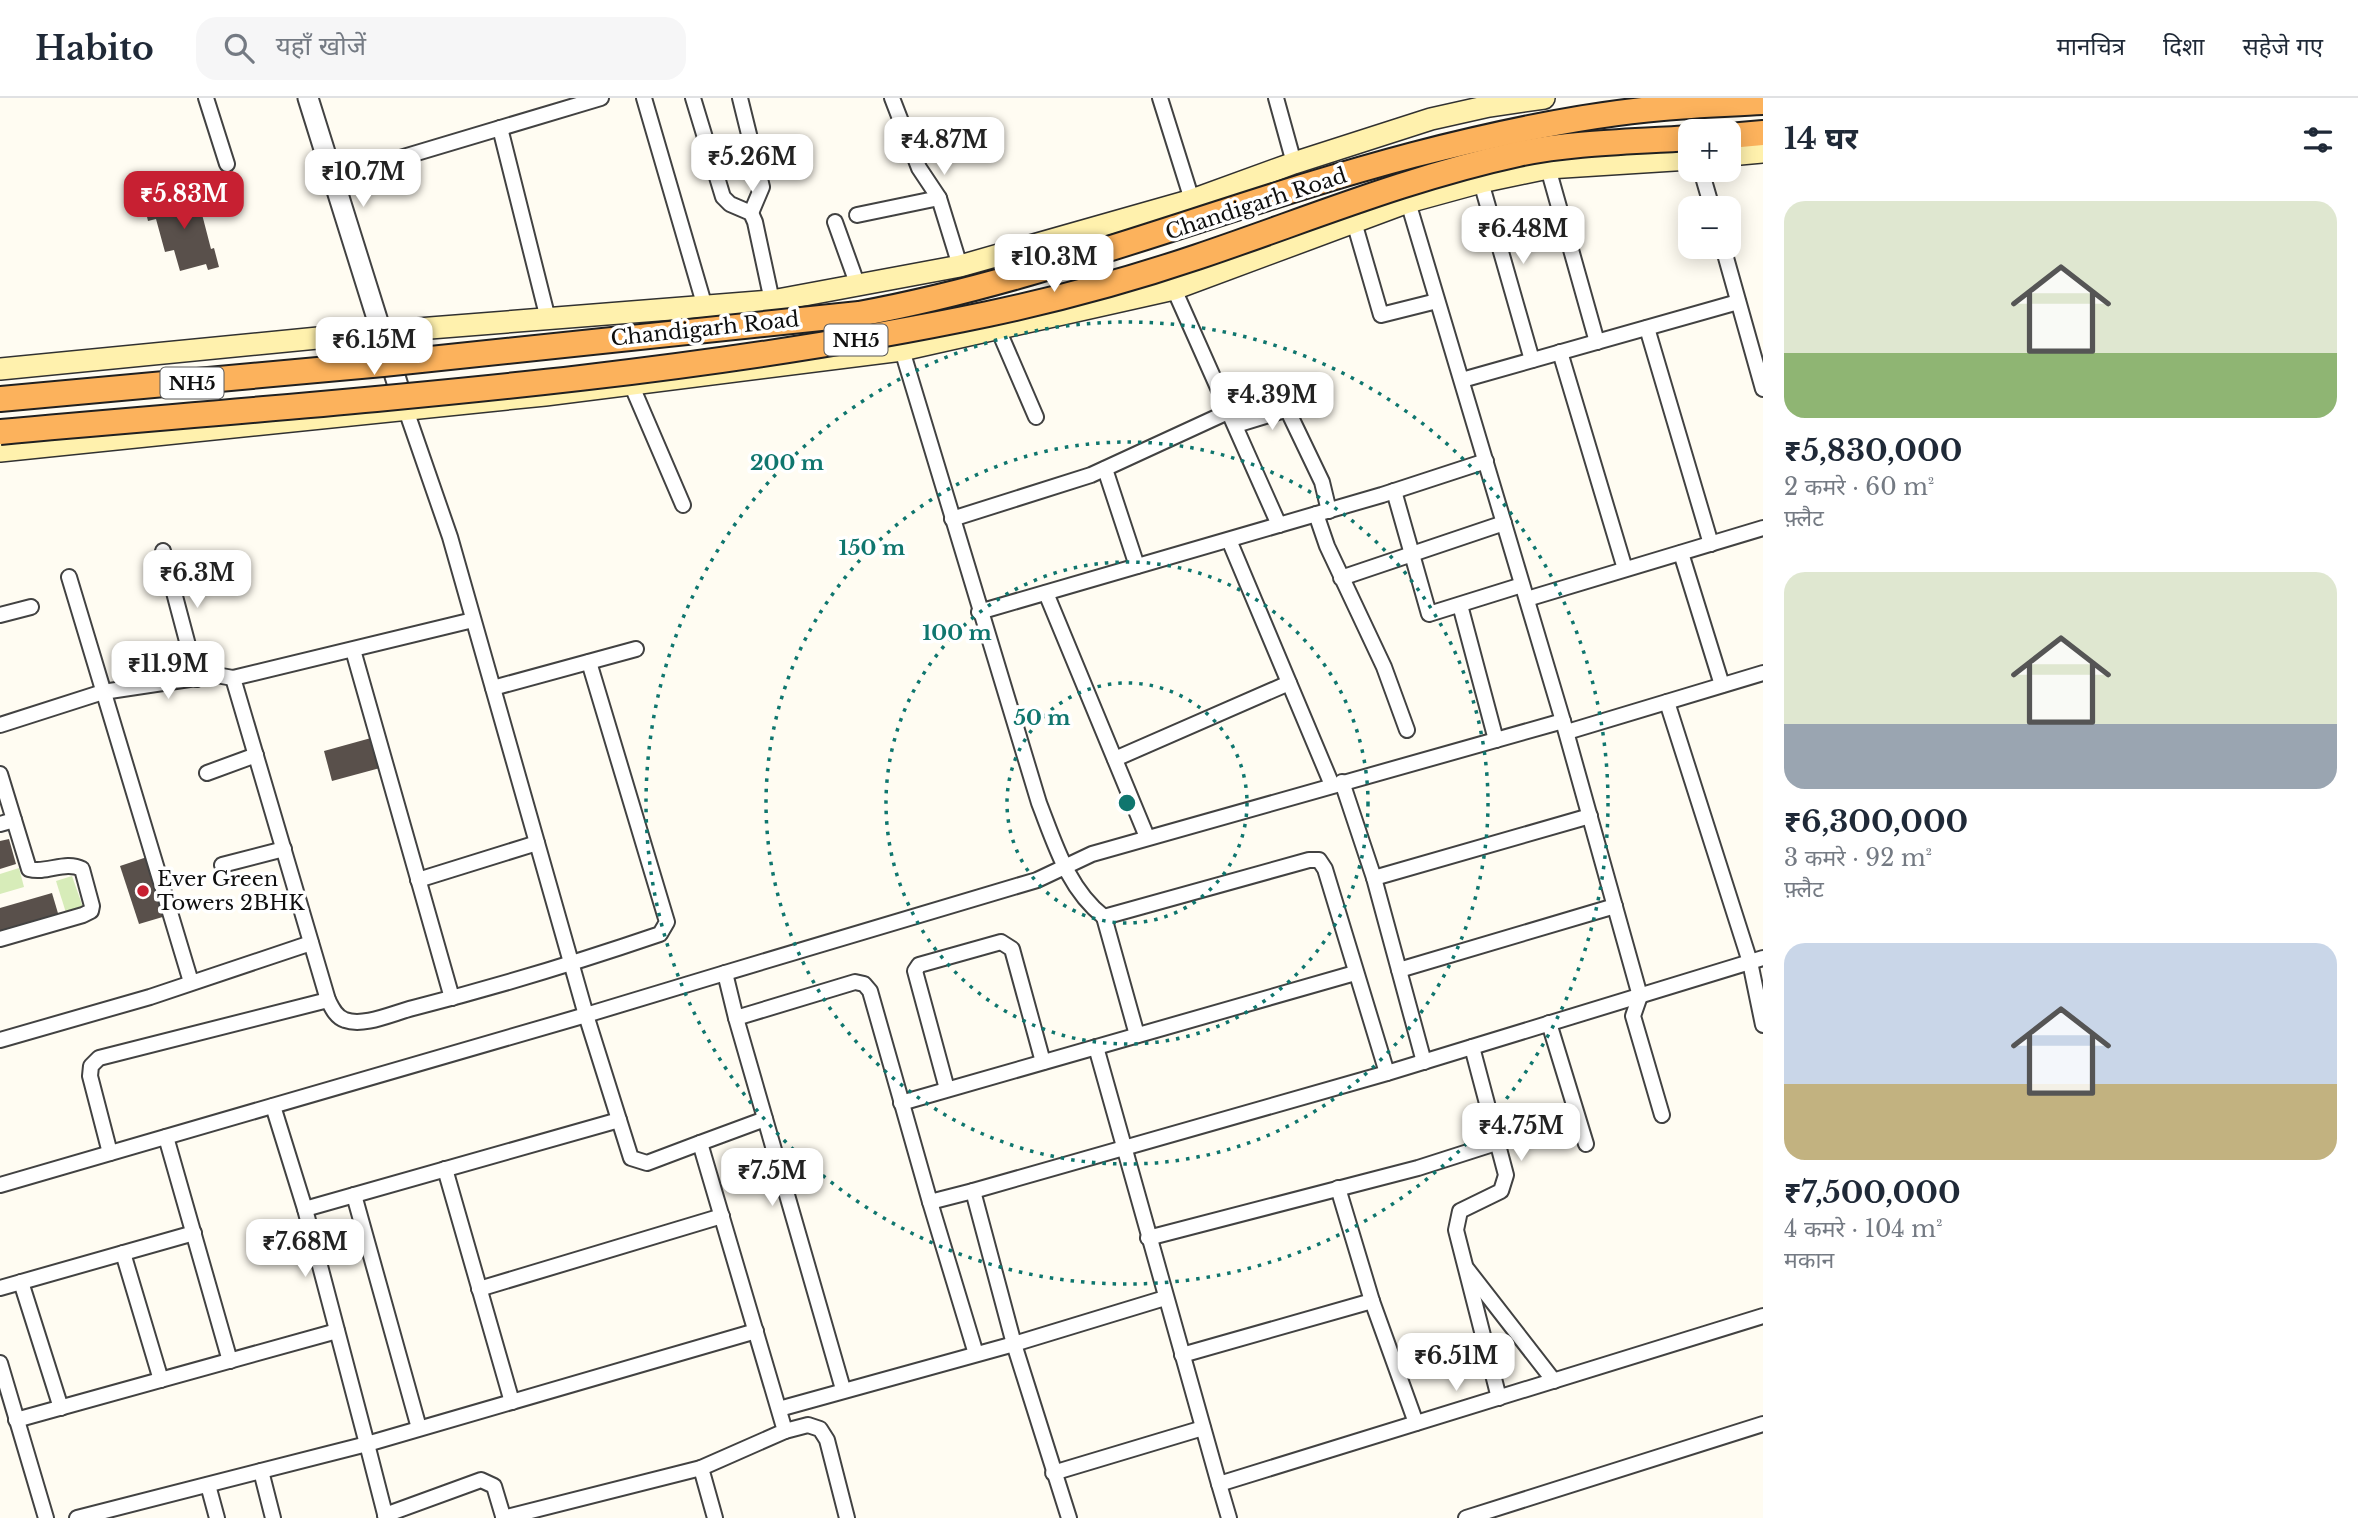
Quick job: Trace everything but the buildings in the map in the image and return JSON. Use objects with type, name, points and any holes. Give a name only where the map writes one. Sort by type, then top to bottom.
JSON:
[{"type":"highway","name":"Chandigarh Road","points":[[0,399],[281,375],[859,314],[948,297],[1159,236],[1412,155],[1490,137],[1661,108],[1763,102]]},
{"type":"highway","points":[[1741,135],[1763,133]]},
{"type":"highway","name":"NH5","points":[[0,432],[521,385],[721,362],[881,335],[1082,293],[1197,257],[1384,190],[1477,164],[1559,148],[1678,139]]},
{"type":"main road","points":[[0,369],[379,332],[772,301],[858,286],[960,266],[1192,200],[1294,163],[1488,102],[1544,98]]},
{"type":"main road","points":[[1741,154],[1763,152]]},
{"type":"main road","points":[[0,451],[406,410],[902,350],[1174,289],[1408,202],[1482,182],[1548,168],[1678,160]]},
{"type":"street","points":[[206,98],[227,164]]},
{"type":"street","points":[[308,98],[379,332],[450,537],[586,1015],[631,1158],[636,1162],[647,1163],[765,1119]]},
{"type":"street","points":[[333,178],[601,98]]},
{"type":"street","points":[[644,98],[705,307]]},
{"type":"street","points":[[693,98],[723,197],[730,204],[751,214]]},
{"type":"street","points":[[740,98],[762,187],[751,214],[772,301]]},
{"type":"street","points":[[892,98],[919,168],[939,198],[960,266]]},
{"type":"street","points":[[1160,98],[1192,200]]},
{"type":"street","points":[[1276,98],[1294,163]]},
{"type":"street","points":[[1686,98],[1690,119]]},
{"type":"street","points":[[500,128],[548,318]]},
{"type":"street","points":[[1548,168],[1597,342]]},
{"type":"street","points":[[1482,182],[1532,360]]},
{"type":"street","points":[[858,215],[939,198]]},
{"type":"street","points":[[1408,202],[1590,816],[1640,996],[1633,1016],[1662,1115]]},
{"type":"street","points":[[835,222],[858,286]]},
{"type":"street","points":[[1354,222],[1381,315],[1437,301]]},
{"type":"street","points":[[1726,259],[1763,389]]},
{"type":"street","points":[[1174,289],[1279,525]]},
{"type":"street","points":[[1462,380],[1738,302]]},
{"type":"street","points":[[1747,329],[1763,324]]},
{"type":"street","points":[[1647,328],[1711,544]]},
{"type":"street","points":[[998,329],[1036,417]]},
{"type":"street","points":[[902,350],[979,612],[1039,803],[1063,867],[1090,906],[1104,916],[1137,1035]]},
{"type":"street","points":[[1560,352],[1625,569]]},
{"type":"street","points":[[631,384],[683,505]]},
{"type":"street","points":[[1236,425],[1292,407],[1322,482],[1323,512],[1342,578],[1384,667],[1407,730]]},
{"type":"street","points":[[952,519],[1105,469],[1230,411]]},
{"type":"street","points":[[979,612],[1394,491],[1486,461]]},
{"type":"street","points":[[1105,469],[1137,566]]},
{"type":"street","points":[[1394,491],[1429,614],[1625,569],[1763,528]]},
{"type":"street","points":[[1342,578],[1504,523]]},
{"type":"street","points":[[1229,540],[1289,683],[1337,784],[1374,878],[1424,1062]]},
{"type":"street","points":[[163,551],[197,679]]},
{"type":"street","points":[[1681,553],[1722,685]]},
{"type":"street","points":[[69,577],[191,982]]},
{"type":"street","points":[[1046,593],[1147,838]]},
{"type":"street","points":[[1460,605],[1496,740]]},
{"type":"street","points":[[0,615],[31,607]]},
{"type":"street","points":[[0,725],[103,692],[216,675],[233,678],[473,620]]},
{"type":"street","points":[[493,688],[636,649]]},
{"type":"street","points":[[353,650],[452,998]]},
{"type":"street","points":[[233,678],[328,1000],[334,1012],[343,1020],[360,1022],[572,964],[660,934],[667,922],[589,662]]},
{"type":"street","points":[[0,1185],[586,1015],[1037,880],[1092,854],[1147,838],[1496,740],[1565,727],[1667,702],[1763,673]]},
{"type":"street","points":[[1115,759],[1289,683]]},
{"type":"street","points":[[1667,702],[1756,960],[1763,1025]]},
{"type":"street","points":[[207,773],[256,755]]},
{"type":"street","points":[[0,774],[7,822],[29,869],[38,871],[75,865],[82,869],[92,906],[91,911],[83,915],[0,939]]},
{"type":"street","points":[[1374,878],[1590,816]]},
{"type":"street","points":[[418,880],[537,843]]},
{"type":"street","points":[[222,865],[284,849]]},
{"type":"street","points":[[1104,916],[1309,860],[1319,860],[1325,869],[1387,1073]]},
{"type":"street","points":[[1399,970],[1615,906]]},
{"type":"street","points":[[947,1089],[915,971],[919,965],[1001,942],[1012,949],[1043,1062]]},
{"type":"street","points":[[0,1040],[311,943]]},
{"type":"street","points":[[930,1202],[1387,1073],[1756,960]]},
{"type":"street","points":[[725,973],[843,1389]]},
{"type":"street","points":[[901,1103],[1355,973]]},
{"type":"street","points":[[736,1018],[855,982],[864,984],[870,991],[976,1354]]},
{"type":"street","points":[[110,1153],[90,1076],[91,1066],[99,1058],[328,1000]]},
{"type":"street","points":[[1549,1023],[1586,1144]]},
{"type":"street","points":[[1096,1047],[1229,1518]]},
{"type":"street","points":[[1472,1047],[1506,1175],[1500,1191],[1460,1211],[1456,1218],[1463,1264],[1499,1398]]},
{"type":"street","points":[[273,1106],[305,1209],[385,1517],[481,1480],[494,1486],[503,1517],[701,1468],[785,1431],[808,1425],[820,1429],[827,1440],[846,1518]]},
{"type":"street","points":[[305,1209],[619,1120]]},
{"type":"street","points":[[166,1137],[230,1361]]},
{"type":"street","points":[[700,1143],[785,1431]]},
{"type":"street","points":[[1148,1238],[1418,1168],[1496,1143]]},
{"type":"street","points":[[445,1169],[512,1402]]},
{"type":"street","points":[[1338,1188],[1372,1301],[1416,1423]]},
{"type":"street","points":[[974,1191],[1014,1344],[1069,1518]]},
{"type":"street","points":[[354,1195],[419,1428]]},
{"type":"street","points":[[479,1289],[722,1216]]},
{"type":"street","points":[[0,1288],[194,1233]]},
{"type":"street","points":[[123,1253],[162,1380]]},
{"type":"street","points":[[1463,1264],[1554,1381]]},
{"type":"street","points":[[21,1282],[61,1408]]},
{"type":"street","points":[[779,1409],[843,1389],[1014,1344],[1165,1298]]},
{"type":"street","points":[[1182,1355],[1372,1301]]},
{"type":"street","points":[[1219,1484],[1763,1316]]},
{"type":"street","points":[[16,1420],[337,1331]]},
{"type":"street","points":[[77,1518],[115,1513],[208,1485],[367,1444],[756,1331]]},
{"type":"street","points":[[0,1363],[46,1518]]},
{"type":"street","points":[[1466,1518],[1490,1514],[1763,1424]]},
{"type":"street","points":[[1053,1473],[1203,1428]]},
{"type":"street","points":[[701,1468],[715,1518]]},
{"type":"street","points":[[261,1471],[273,1518]]},
{"type":"street","points":[[208,1485],[217,1518]]},
{"type":"street","points":[[557,1502],[562,1518]]},
{"type":"green space","points":[[19,868],[24,887],[0,894],[0,874]]},
{"type":"green space","points":[[72,876],[84,910],[67,916],[56,881]]},
{"type":"place","name":"Ever Green Towers 2BHK","points":[[143,891]]}]
